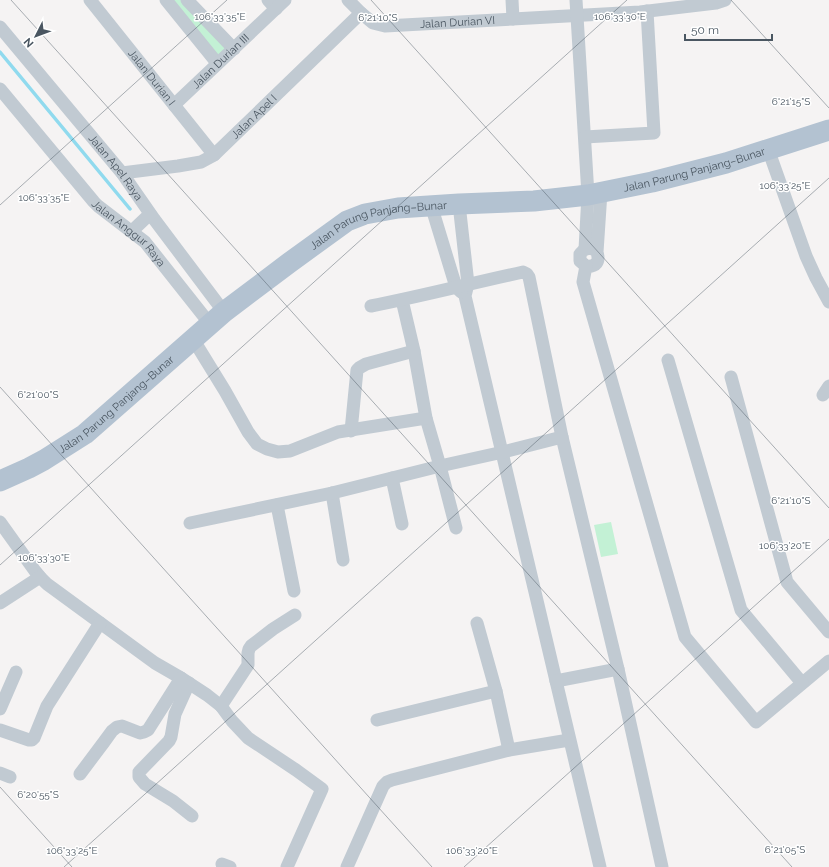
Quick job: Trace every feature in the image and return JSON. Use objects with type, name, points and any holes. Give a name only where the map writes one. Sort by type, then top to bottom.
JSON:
[{"type":"main road","name":"Jalan Parung Panjang–Bunar","points":[[0,481],[44,460],[85,434],[217,318],[347,221],[365,214],[398,208],[534,201],[595,194],[652,182],[726,163],[829,130]]},
{"type":"street","name":"Jalan Durian I","points":[[90,0],[214,155]]},
{"type":"street","points":[[166,0],[217,63]]},
{"type":"street","points":[[187,0],[234,49]]},
{"type":"street","name":"Jalan Durian VI","points":[[348,0],[373,23],[385,26],[577,15],[642,7],[716,3],[725,0]]},
{"type":"street","points":[[512,0],[513,19]]},
{"type":"street","points":[[576,0],[585,137],[595,194],[591,251],[599,258],[597,263],[592,267],[586,266],[583,282],[685,637],[756,722],[829,660]]},
{"type":"street","name":"Jalan Durian III","points":[[174,105],[217,63],[234,49],[276,3]]},
{"type":"street","points":[[585,137],[654,133],[642,7]]},
{"type":"street","name":"Jalan Apel I","points":[[122,173],[201,162],[214,155],[361,13]]},
{"type":"street","name":"Jalan Apel Raya","points":[[0,28],[122,173],[217,318]]},
{"type":"street","name":"Jalan Anggur Raya","points":[[0,89],[94,202],[144,242],[217,318]]},
{"type":"street","points":[[768,149],[806,256],[829,302]]},
{"type":"street","points":[[460,204],[463,289]]},
{"type":"street","points":[[431,206],[463,289],[503,452],[569,740],[600,867]]},
{"type":"street","points":[[132,232],[150,214]]},
{"type":"street","points":[[371,306],[463,289],[523,272],[529,277],[562,437],[618,669],[662,867]]},
{"type":"street","points":[[402,300],[414,351],[426,418],[456,528]]},
{"type":"street","points":[[193,339],[248,432],[257,444],[267,450],[278,452],[290,451],[338,432],[426,418]]},
{"type":"street","points":[[351,431],[357,370],[366,364],[414,351]]},
{"type":"street","points":[[668,360],[741,610],[802,683]]},
{"type":"street","points":[[731,377],[788,582],[829,632]]},
{"type":"street","points":[[190,523],[332,493],[562,437]]},
{"type":"street","points":[[392,478],[402,524]]},
{"type":"street","points":[[332,493],[344,560]]},
{"type":"street","points":[[277,505],[294,591]]},
{"type":"street","points":[[0,522],[40,577],[53,588],[155,663],[185,681],[221,706],[232,721],[248,738],[322,789],[287,867]]},
{"type":"street","points":[[0,603],[40,577]]},
{"type":"street","points":[[221,706],[248,665],[248,653],[251,646],[273,628],[295,615]]},
{"type":"street","points":[[0,730],[29,740],[34,738],[47,706],[100,623]]},
{"type":"street","points":[[477,623],[496,691],[509,750]]},
{"type":"street","points":[[556,681],[618,669]]},
{"type":"street","points":[[0,709],[16,672]]},
{"type":"street","points":[[80,774],[112,731],[122,726],[140,733],[148,730],[185,681]]},
{"type":"street","points":[[185,681],[176,714],[172,737],[139,772],[139,777],[144,784],[169,798],[192,816]]},
{"type":"street","points":[[377,720],[496,691]]},
{"type":"street","points":[[347,867],[372,814],[383,786],[387,782],[509,750],[569,740]]},
{"type":"green space","points":[[166,0],[187,0],[234,49],[217,63]]},
{"type":"green space","points":[[611,522],[618,554],[601,557],[594,525]]},
{"type":"waterway","points":[[0,52],[130,209]]}]
